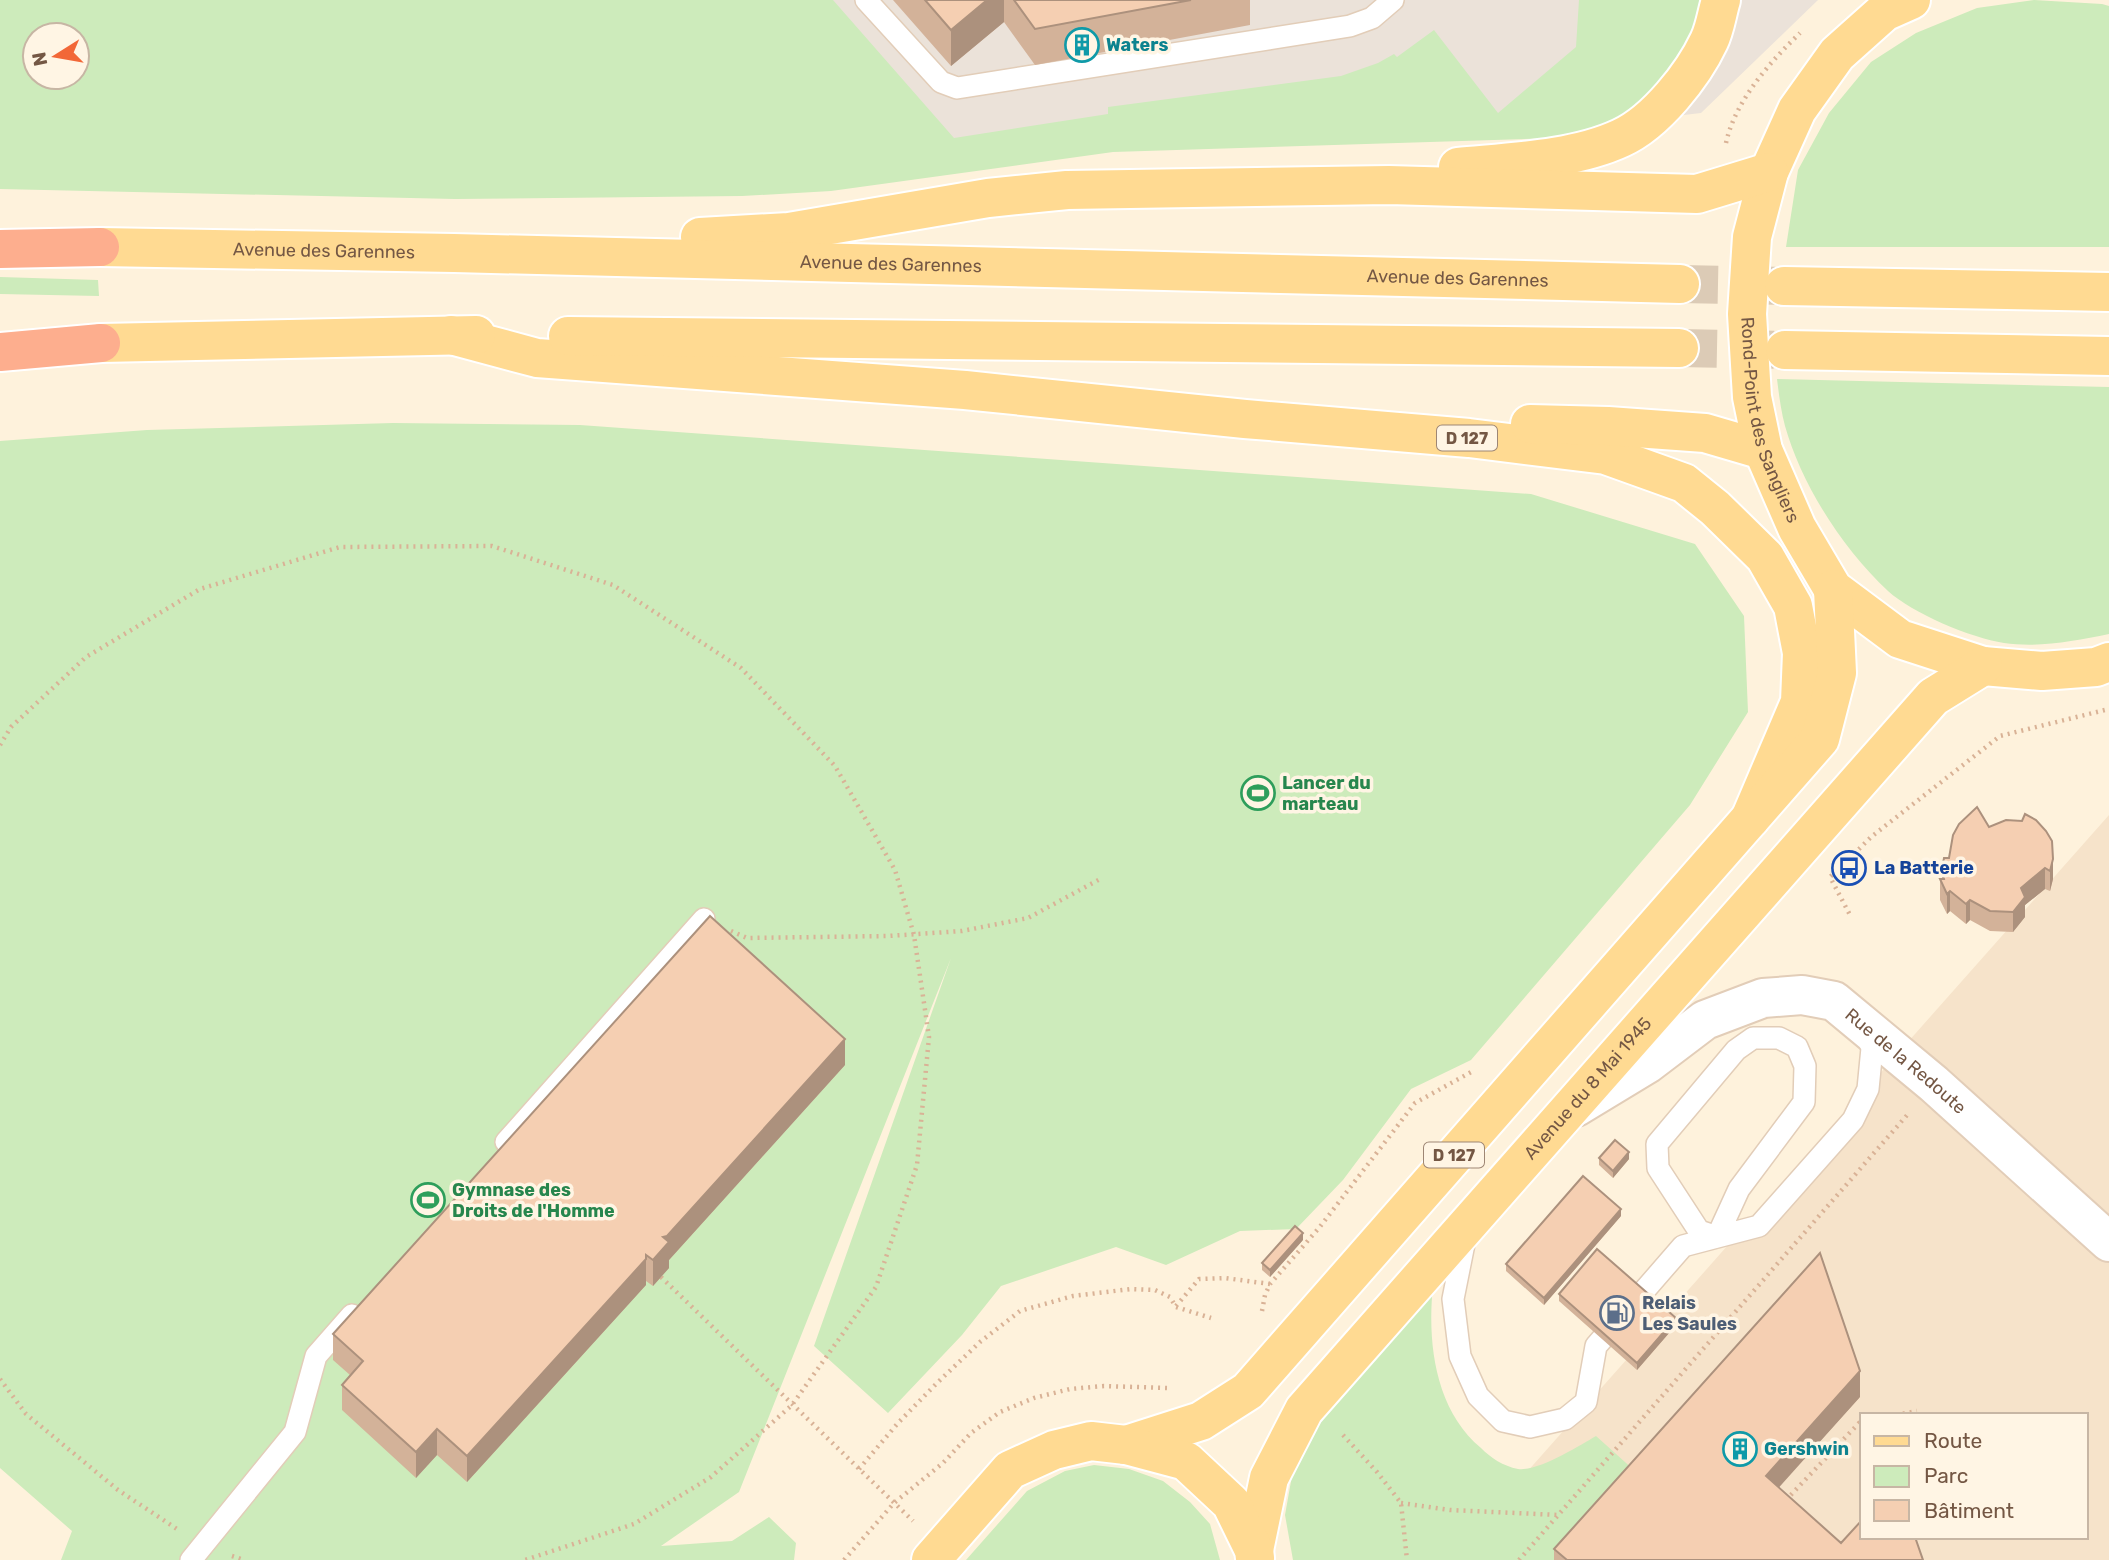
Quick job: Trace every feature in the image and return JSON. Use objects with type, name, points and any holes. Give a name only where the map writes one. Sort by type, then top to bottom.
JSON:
[{"type":"highway","points":[[0,249],[100,247]]},
{"type":"highway","points":[[0,339],[101,343]]},
{"type":"highway","points":[[0,352],[101,343]]},
{"type":"main road","points":[[1389,185],[1433,169],[1565,156],[1622,138],[1661,109],[1687,79],[1711,39],[1721,0]]},
{"type":"main road","name":"Rond-Point des Sangliers","points":[[1911,0],[1884,12],[1837,54],[1797,110],[1769,172],[1752,237],[1746,314],[1752,397],[1763,450],[1797,527],[1833,589],[1900,639],[1983,666],[2042,671],[2096,667],[2109,662]]},
{"type":"main road","points":[[454,253],[789,232],[988,198],[1067,190],[1389,185],[1697,194],[1769,172]]},
{"type":"main road","name":"Avenue des Garennes","points":[[100,247],[454,253],[1680,284]]},
{"type":"main road","points":[[1784,286],[2109,292]]},
{"type":"main road","points":[[451,335],[537,358],[965,390],[1245,419],[1608,426],[1705,433],[1763,450]]},
{"type":"main road","points":[[101,343],[451,335],[1679,348]]},
{"type":"main road","points":[[1785,350],[2109,356]]},
{"type":"main road","name":"D 127","points":[[1245,419],[1469,438],[1606,455],[1684,483],[1765,557],[1793,606],[1802,653],[1800,702],[1750,819]]},
{"type":"main road","name":"D 127","points":[[1126,1445],[1201,1421],[1248,1391],[1820,739],[1836,673],[1833,589]]},
{"type":"main road","name":"Avenue du 8 Mai 1945","points":[[1254,1555],[1269,1478],[1304,1409],[1933,696],[1983,666]]},
{"type":"main road","points":[[936,1554],[1010,1470],[1054,1450],[1091,1441],[1126,1445],[1186,1461],[1231,1503],[1254,1555]]},
{"type":"street","name":"Rue de la Redoute","points":[[1563,1116],[1647,1064],[1705,1020],[1763,998],[1802,995],[1834,1002],[1934,1084],[2109,1242]]},
{"type":"lane","points":[[866,0],[941,82],[957,88],[1350,26],[1372,18],[1393,0]]},
{"type":"lane","points":[[492,1158],[704,919]]},
{"type":"lane","points":[[1468,1223],[1453,1299],[1460,1356],[1478,1396],[1503,1421],[1530,1427],[1565,1419],[1586,1402],[1596,1346],[1683,1246],[1759,1226],[1853,1120],[1868,1089],[1872,1048],[1863,1025]]},
{"type":"lane","points":[[1753,1038],[1779,1038],[1797,1047],[1805,1066],[1804,1102],[1739,1189],[1717,1237],[1699,1231],[1658,1168],[1657,1144],[1736,1050],[1753,1038]]},
{"type":"lane","points":[[198,1552],[295,1432],[316,1356],[362,1304]]},
{"type":"path","points":[[0,745],[11,727],[86,657],[200,589],[340,548],[492,546],[613,585],[741,668],[835,766],[895,870],[914,935],[929,1037],[917,1165],[876,1287],[792,1405],[711,1477],[634,1524],[525,1560]]},
{"type":"path","points":[[1850,915],[1830,877],[1871,837],[2000,736],[2109,709]]},
{"type":"path","points":[[704,919],[747,938],[914,935],[962,931],[1028,918],[1102,878]]},
{"type":"path","points":[[1256,1318],[1263,1310],[1270,1284],[1318,1228],[1415,1103],[1480,1067]]},
{"type":"path","points":[[1519,1560],[1934,1084]]},
{"type":"path","points":[[661,1277],[894,1503],[936,1554]]},
{"type":"path","points":[[1176,1307],[1199,1279],[1225,1278],[1270,1284]]},
{"type":"path","points":[[859,1469],[937,1383],[980,1342],[1020,1311],[1073,1296],[1131,1289],[1155,1290],[1170,1297],[1176,1307],[1211,1318]]},
{"type":"path","points":[[0,1379],[26,1414],[198,1552],[244,1560]]},
{"type":"path","points":[[844,1560],[894,1503],[943,1464],[971,1433],[1000,1412],[1034,1398],[1070,1389],[1104,1386],[1166,1388],[1178,1384]]},
{"type":"path","points":[[1906,1413],[1917,1411]]},
{"type":"path","points":[[1785,1501],[1860,1422]]},
{"type":"path","points":[[1343,1436],[1377,1472],[1401,1503],[1407,1560]]},
{"type":"path","points":[[1401,1503],[1450,1510],[1560,1515]]},
{"type":"shaded area","points":[[797,0],[1818,0],[1701,113],[1590,126],[905,151]]},
{"type":"shaded area","points":[[2109,815],[2109,1560],[1449,1560]]},
{"type":"green space","points":[[0,0],[833,0],[954,138],[1108,114],[1108,107],[1341,76],[1378,63],[1394,54],[1397,57],[1434,30],[1498,113],[1576,47],[1579,0],[1705,0],[1678,69],[1631,111],[1594,130],[1555,138],[1113,152],[831,191],[742,196],[455,199],[0,189]]},
{"type":"green space","points":[[2034,0],[2109,6],[2109,247],[1786,247],[1798,170],[1829,113],[1871,62],[1916,33],[1977,8]]},
{"type":"green space","points":[[0,277],[98,280],[99,296],[0,294]]},
{"type":"green space","points":[[1777,379],[2109,387],[2109,634],[2044,644],[2004,643],[1975,636],[1943,623],[1912,608],[1888,591],[1855,556],[1813,494],[1792,449],[1781,409]]},
{"type":"green space","points":[[393,423],[580,425],[1531,494],[1695,544],[1744,616],[1748,712],[1690,805],[1471,1060],[1411,1089],[1343,1180],[1296,1229],[1240,1231],[1166,1265],[1116,1247],[1001,1286],[962,1335],[888,1413],[814,1346],[951,958],[739,1492],[661,1546],[732,1541],[769,1517],[796,1543],[794,1560],[61,1560],[72,1531],[0,1468],[0,441],[147,430]]},
{"type":"green space","points":[[1433,1286],[1433,1352],[1444,1395],[1465,1432],[1485,1452],[1507,1466],[1526,1469],[1558,1457],[1596,1436],[1635,1471],[1557,1560],[1293,1560],[1285,1515],[1293,1470],[1311,1428]]},
{"type":"green space","points":[[1094,1465],[1129,1469],[1163,1481],[1190,1502],[1210,1524],[1220,1560],[966,1560],[1027,1491],[1065,1471]]},
{"type":"building","points":[[925,0],[987,0],[951,30]]},
{"type":"building","points":[[1014,0],[1191,0],[1035,29]]},
{"type":"building","points":[[1977,807],[1989,827],[2006,820],[2022,821],[2025,814],[2036,820],[2052,841],[2053,859],[2050,871],[2045,868],[2021,888],[2025,897],[2013,912],[1990,911],[1970,900],[1966,904],[1950,891],[1947,894],[1940,879],[1944,879],[1944,858],[1949,858],[1953,835],[1959,824]]},
{"type":"building","points":[[710,916],[845,1039],[667,1236],[663,1237],[669,1242],[653,1260],[646,1255],[646,1259],[467,1456],[437,1429],[416,1452],[342,1385],[363,1361],[333,1334]]},
{"type":"building","points":[[1615,1140],[1629,1152],[1613,1171],[1599,1158]]},
{"type":"building","points":[[1583,1176],[1621,1209],[1544,1298],[1506,1264]]},
{"type":"building","points":[[1295,1226],[1303,1233],[1270,1270],[1262,1263]]},
{"type":"building","name":"Relais Les Saules","points":[[1597,1249],[1676,1318],[1637,1363],[1559,1294]]},
{"type":"building","name":"Gershwin","points":[[1820,1253],[1860,1371],[1766,1476],[1841,1543],[1860,1522],[1860,1539],[1916,1539],[1923,1560],[1567,1560],[1554,1549]]},
{"type":"tunnel","points":[[1680,284],[1782,286]]},
{"type":"tunnel","points":[[1679,348],[1781,350]]},
{"type":"place","name":"Waters","points":[[1082,45]]},
{"type":"place","name":"Lancer du marteau","points":[[1258,793]]},
{"type":"place","name":"La Batterie","points":[[1849,868]]},
{"type":"place","name":"Gymnase des Droits de l'Homme","points":[[428,1200]]},
{"type":"place","name":"Relais Les Saules","points":[[1617,1313]]},
{"type":"place","name":"Gershwin","points":[[1740,1449]]}]
